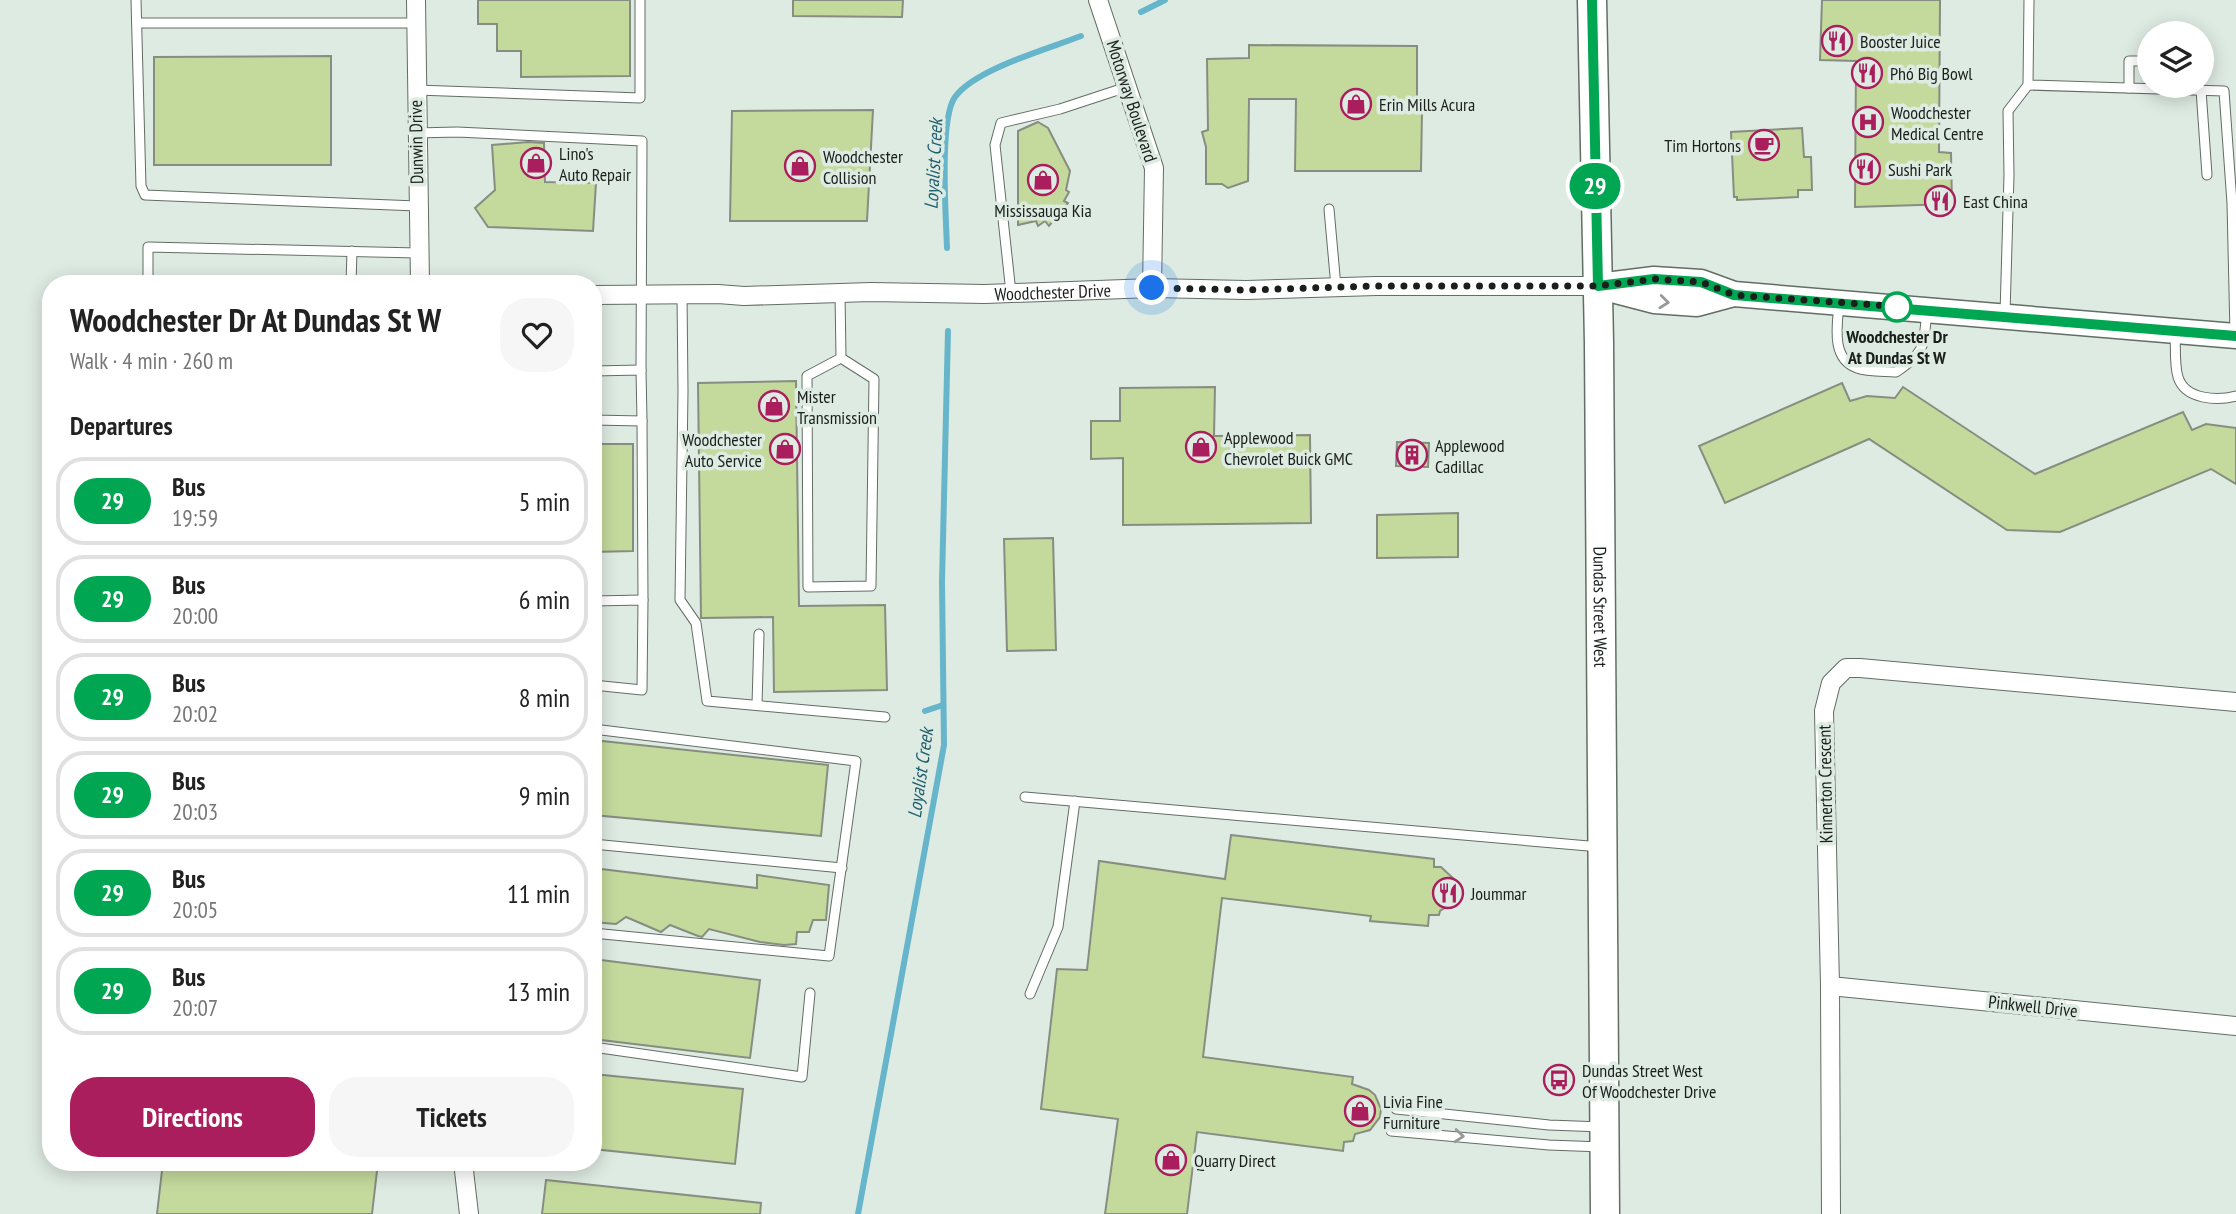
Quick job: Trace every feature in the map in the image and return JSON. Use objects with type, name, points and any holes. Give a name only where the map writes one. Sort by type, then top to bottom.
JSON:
[{"type":"main road","name":"Dundas Street West","points":[[1592,0],[1598,286],[1605,1214]]},
{"type":"street","name":"Dunwin Drive","points":[[416,0],[419,275]]},
{"type":"street","name":"Motorway Boulevard","points":[[1098,0],[1154,168],[1152,288]]},
{"type":"street","name":"Woodchester Drive","points":[[602,295],[744,296],[1011,293],[1152,288],[1246,290],[1598,286],[1666,279],[1701,282],[1734,295],[2235,336]]},
{"type":"street","name":"Kinnerton Crescent","points":[[1831,1214],[1830,986],[1824,711],[1831,683],[1846,668],[2236,702]]},
{"type":"street","name":"Pinkwell Drive","points":[[1830,986],[2236,1026]]},
{"type":"street","points":[[464,1171],[469,1214]]},
{"type":"lane","points":[[136,0],[141,186],[145,195],[417,206]]},
{"type":"lane","points":[[416,90],[640,98],[640,0]]},
{"type":"lane","points":[[2005,316],[2010,175],[2008,111],[2028,85],[2029,0]]},
{"type":"lane","points":[[137,23],[416,23]]},
{"type":"lane","points":[[2129,88],[2129,61],[2137,61]]},
{"type":"lane","points":[[2028,85],[2137,88]]},
{"type":"lane","points":[[1011,293],[995,145],[1001,122],[1060,109],[1128,86]]},
{"type":"lane","points":[[2214,91],[2224,91],[2232,203],[2235,336]]},
{"type":"lane","points":[[2202,98],[2207,175]]},
{"type":"lane","points":[[416,133],[457,132],[642,141],[642,690],[602,685]]},
{"type":"lane","points":[[1329,209],[1336,287]]},
{"type":"lane","points":[[148,275],[148,247],[418,253]]},
{"type":"lane","points":[[351,275],[352,251]]},
{"type":"lane","points":[[840,293],[841,358]]},
{"type":"lane","points":[[682,294],[680,600],[696,623],[707,701],[885,717]]},
{"type":"lane","points":[[1839,302],[1836,331],[1838,348],[1843,357],[1856,368],[1896,372],[1916,359],[1922,349],[1927,309]]},
{"type":"lane","points":[[2175,331],[2178,379],[2186,389],[2209,400],[2236,396]]},
{"type":"lane","points":[[841,358],[874,379],[871,586],[808,587],[807,376],[841,358]]},
{"type":"lane","points":[[602,371],[642,370]]},
{"type":"lane","points":[[602,421],[642,421]]},
{"type":"lane","points":[[602,601],[643,600]]},
{"type":"lane","points":[[757,705],[759,634]]},
{"type":"lane","points":[[602,730],[856,761],[829,956],[602,934]]},
{"type":"lane","points":[[1025,797],[1602,847]]},
{"type":"lane","points":[[1030,994],[1058,927],[1074,801]]},
{"type":"lane","points":[[602,845],[842,868]]},
{"type":"lane","points":[[602,1049],[802,1077],[810,993]]},
{"type":"lane","points":[[1396,1109],[1549,1125],[1604,1137]]},
{"type":"lane","points":[[1391,1131],[1546,1144],[1604,1137]]},
{"type":"building","points":[[478,0],[630,0],[630,76],[521,77],[521,51],[497,51],[497,24],[478,24]]},
{"type":"building","points":[[793,0],[903,0],[902,17],[793,16]]},
{"type":"building","points":[[1822,0],[1940,0],[1939,152],[1951,153],[1952,204],[1855,207],[1856,61],[1820,60]]},
{"type":"building","name":"Erin Mills Acura","points":[[1249,45],[1417,46],[1417,111],[1422,111],[1421,171],[1295,171],[1296,99],[1249,99],[1248,181],[1228,188],[1222,184],[1206,184],[1206,147],[1202,132],[1208,130],[1207,59],[1249,58]]},
{"type":"building","points":[[331,56],[331,165],[154,165],[154,57]]},
{"type":"building","name":"Woodchester Collision","points":[[873,110],[867,221],[730,221],[732,111]]},
{"type":"building","name":"Mississauga Kia","points":[[1038,122],[1048,128],[1070,171],[1066,190],[1069,192],[1064,201],[1068,203],[1049,226],[1045,221],[1038,226],[1036,221],[1018,225],[1018,131]]},
{"type":"building","points":[[1802,128],[1804,157],[1811,157],[1812,190],[1798,190],[1798,197],[1737,200],[1737,197],[1734,197],[1731,132]]},
{"type":"building","points":[[544,143],[545,182],[596,183],[593,231],[488,227],[475,208],[495,190],[492,145]]},
{"type":"building","points":[[796,381],[799,606],[885,605],[887,690],[774,692],[773,617],[701,618],[698,383]]},
{"type":"building","points":[[1842,383],[1850,401],[1867,396],[1895,398],[1903,387],[2035,474],[2183,412],[2192,430],[2206,424],[2236,428],[2236,484],[2211,469],[2060,532],[2007,530],[1869,439],[1725,503],[1699,446]]},
{"type":"building","name":"Applewood Chevrolet Buick GMC","points":[[1215,387],[1214,436],[1310,435],[1311,523],[1123,525],[1123,458],[1091,459],[1091,421],[1120,421],[1120,388]]},
{"type":"building","name":"Applewood Cadillac","points":[[1397,442],[1429,443],[1428,467],[1396,466]]},
{"type":"building","points":[[602,444],[633,444],[633,551],[602,552]]},
{"type":"building","points":[[1458,513],[1458,557],[1377,558],[1377,515]]},
{"type":"building","points":[[1053,538],[1056,650],[1007,651],[1004,539]]},
{"type":"building","points":[[602,741],[828,765],[821,836],[602,816]]},
{"type":"building","points":[[1231,835],[1434,859],[1434,867],[1441,867],[1455,880],[1458,895],[1439,915],[1429,915],[1428,926],[1370,921],[1371,916],[1222,898],[1203,1057],[1353,1077],[1352,1084],[1375,1095],[1381,1109],[1380,1117],[1370,1130],[1355,1134],[1353,1141],[1344,1142],[1343,1151],[1197,1132],[1187,1214],[1105,1214],[1118,1119],[1041,1109],[1057,969],[1087,970],[1099,861],[1225,879]]},
{"type":"building","points":[[602,869],[757,888],[757,875],[829,885],[826,920],[813,920],[809,932],[797,932],[796,944],[760,942],[709,929],[702,937],[670,925],[661,932],[626,917],[616,924],[602,923]]},
{"type":"building","points":[[602,960],[760,980],[750,1058],[602,1040]]},
{"type":"building","points":[[602,1075],[743,1089],[735,1164],[602,1150]]},
{"type":"building","points":[[162,1171],[377,1171],[372,1214],[157,1214]]},
{"type":"building","points":[[546,1180],[761,1203],[760,1214],[542,1214]]},
{"type":"waterway","name":"Loyalist Creek","points":[[1141,12],[1165,0]]},
{"type":"waterway","name":"Loyalist Creek","points":[[947,248],[945,146],[950,109],[955,97],[978,77],[1081,36]]},
{"type":"waterway","name":"Loyalist Creek","points":[[858,1214],[944,745],[942,582],[948,331]]},
{"type":"waterway","points":[[925,711],[943,705]]},
{"type":"bus line","name":"29","points":[[1592,0],[1598,286],[1654,279],[1701,282],[1734,295],[2236,336]]},
{"type":"place","name":"Booster Juice","points":[[1837,41]]},
{"type":"place","name":"Phó Big Bowl","points":[[1867,73]]},
{"type":"place","name":"Erin Mills Acura","points":[[1356,104]]},
{"type":"place","name":"Woodchester Medical Centre","points":[[1868,122]]},
{"type":"place","name":"Tim Hortons","points":[[1764,145]]},
{"type":"place","name":"Lino's Auto Repair","points":[[536,163]]},
{"type":"place","name":"Woodchester Collision","points":[[800,166]]},
{"type":"place","name":"Sushi Park","points":[[1865,169]]},
{"type":"place","name":"Mississauga Kia","points":[[1043,180]]},
{"type":"place","name":"East China","points":[[1940,201]]},
{"type":"place","name":"Woodchester Dr At Dundas St W","points":[[1897,307]]},
{"type":"place","name":"Mister Transmission","points":[[774,406]]},
{"type":"place","name":"Applewood Chevrolet Buick GMC","points":[[1201,447]]},
{"type":"place","name":"Woodchester Auto Service","points":[[785,449]]},
{"type":"place","name":"Applewood Cadillac","points":[[1412,455]]},
{"type":"place","name":"Joummar","points":[[1448,893]]},
{"type":"place","name":"Dundas Street West Of Woodchester Drive","points":[[1559,1080]]},
{"type":"place","name":"Livia Fine Furniture","points":[[1360,1111]]},
{"type":"place","name":"Quarry Direct","points":[[1171,1160]]},
{"type":"route","points":[[1152,288],[1246,290],[1376,286],[1598,286],[1654,279],[1701,282],[1734,295],[1905,307],[1897,307]]}]
